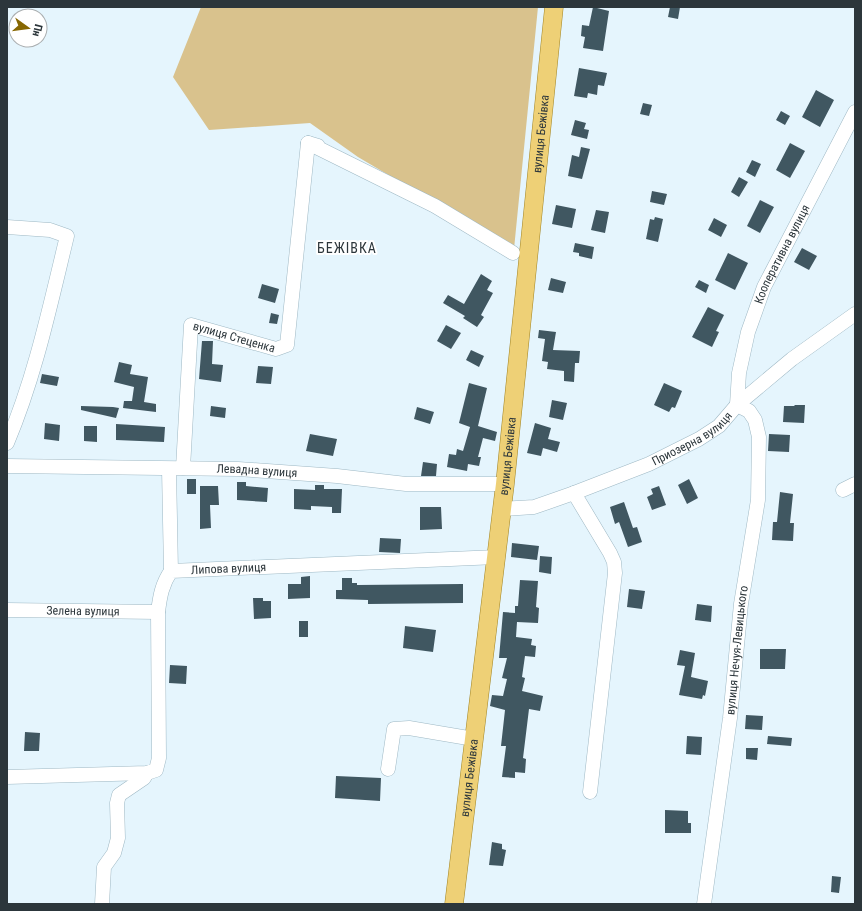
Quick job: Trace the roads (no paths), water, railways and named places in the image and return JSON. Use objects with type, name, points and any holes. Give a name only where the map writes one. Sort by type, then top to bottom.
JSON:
[{"type":"main road","name":"вулиця Бежівка","points":[[454,904],[497,557],[554,7]]},
{"type":"street","name":"Кооперативна вулиця","points":[[737,405],[739,373],[748,332],[764,287],[855,112]]},
{"type":"street","name":"вулиця Стеценка","points":[[176,468],[191,325],[276,349],[288,345],[313,144],[435,206],[513,253]]},
{"type":"street","points":[[7,227],[50,230],[67,236],[39,348],[24,400],[7,443]]},
{"type":"street","name":"Приозерна вулиця","points":[[502,509],[534,507],[574,493],[649,464],[699,439],[719,426],[737,405],[792,359],[855,314]]},
{"type":"street","name":"вулиця Нечуя-Левицького","points":[[704,904],[730,718],[741,604],[758,500],[759,437],[755,420],[749,412],[737,405]]},
{"type":"street","name":"Левадна вулиця","points":[[7,466],[176,468],[302,473],[406,484],[505,484]]},
{"type":"street","points":[[7,776],[147,773],[156,770],[159,765],[158,612],[160,592],[171,571],[176,468]]},
{"type":"street","points":[[574,493],[610,553],[614,562],[615,573],[590,792]]},
{"type":"street","name":"Липова вулиця","points":[[171,571],[497,557]]},
{"type":"street","name":"Зелена вулиця","points":[[7,610],[158,612]]},
{"type":"street","points":[[388,769],[394,729],[409,728],[474,739]]},
{"type":"street","points":[[102,904],[104,867],[114,853],[118,838],[117,803],[119,795],[144,778],[147,773]]},
{"type":"district","name":"БЕЖІВКА","points":[[347,248]]}]
